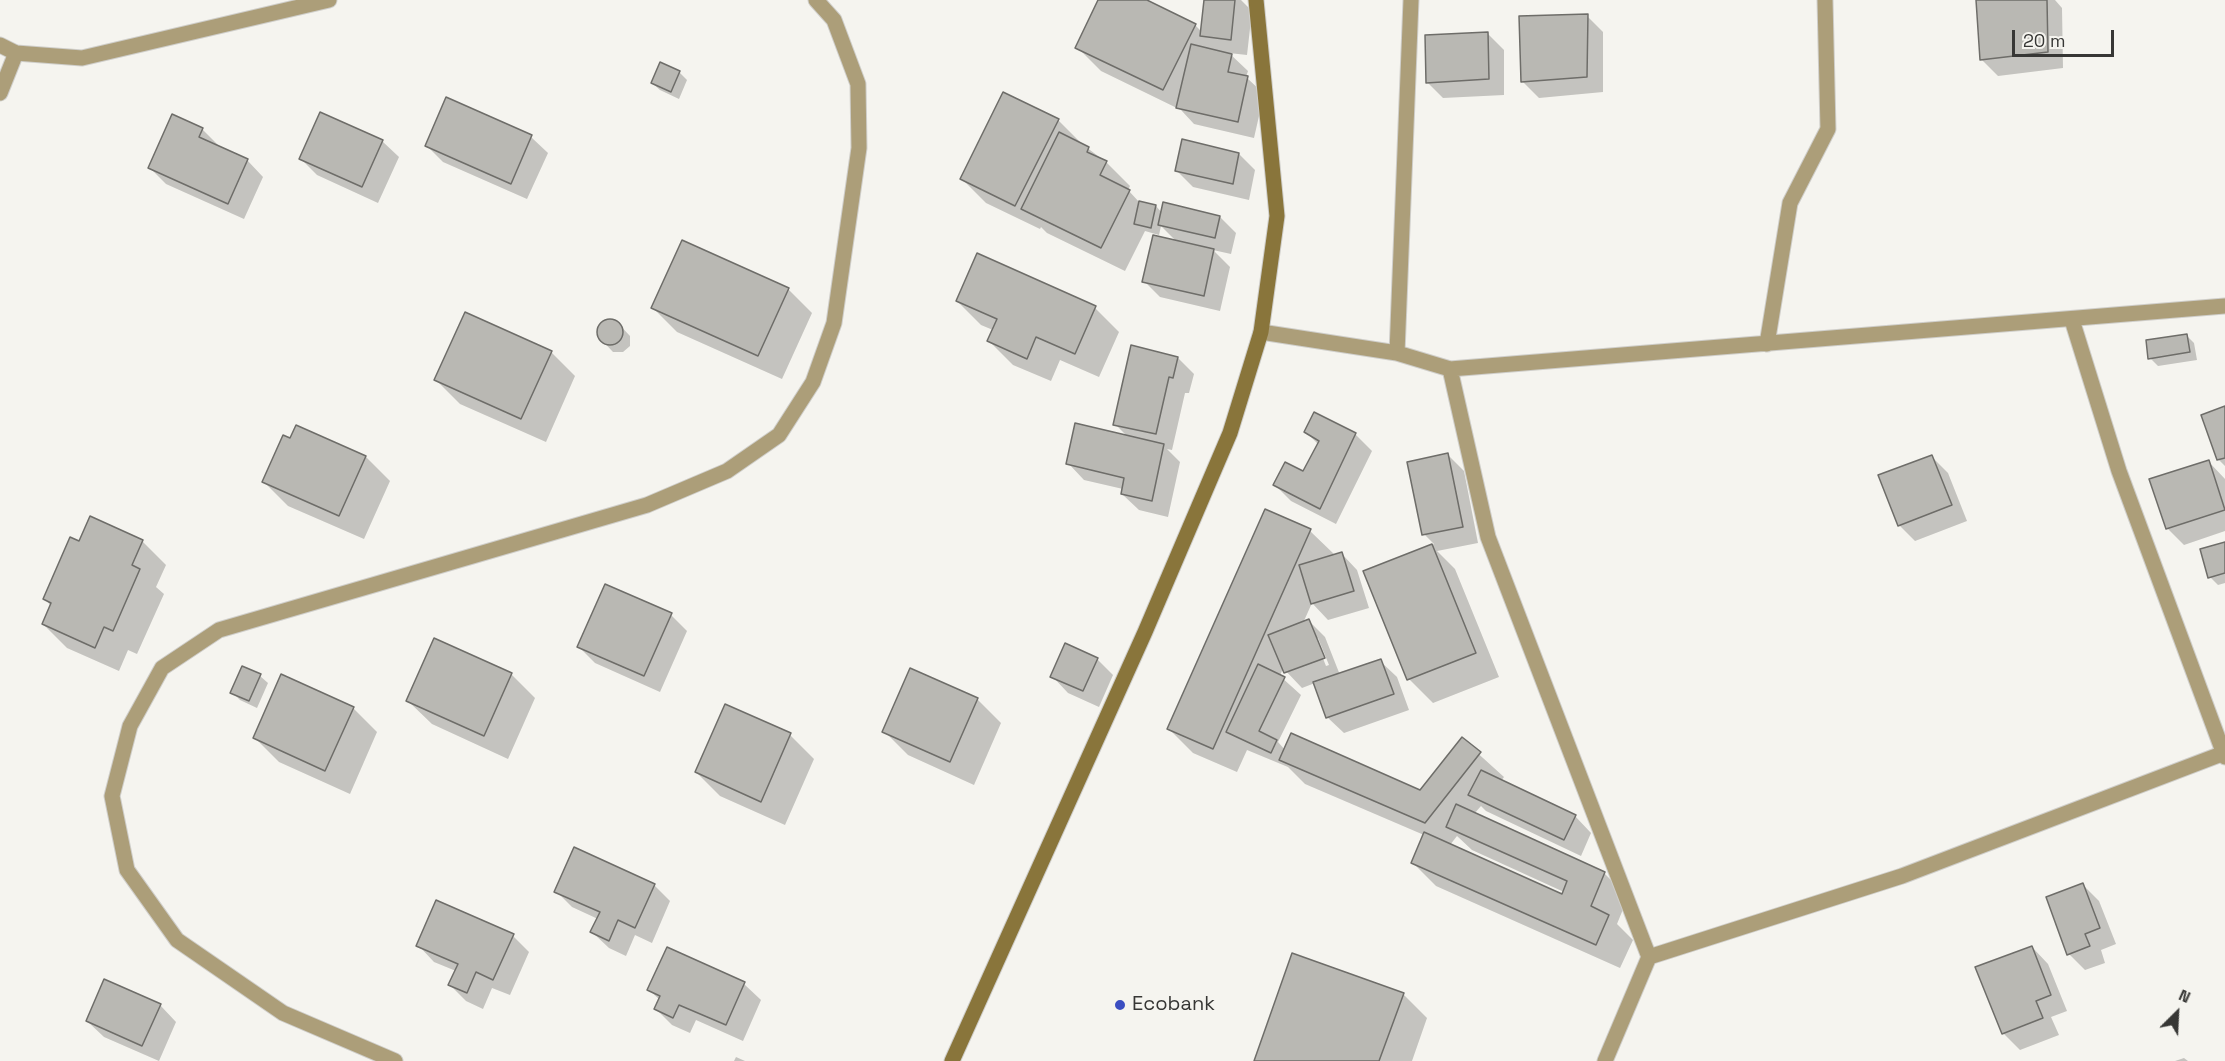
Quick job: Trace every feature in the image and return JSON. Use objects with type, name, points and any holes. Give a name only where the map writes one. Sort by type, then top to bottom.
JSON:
[{"type":"main road","points":[[952,1061],[1145,632],[1230,433],[1261,332],[1277,216],[1256,0]]},
{"type":"street","points":[[0,45],[16,53],[82,58],[329,0]]},
{"type":"street","points":[[395,1061],[284,1013],[177,940],[127,870],[112,796],[130,726],[162,668],[219,630],[647,505],[727,471],[778,435],[813,382],[834,323],[859,148],[858,84],[834,20],[816,0]]},
{"type":"street","points":[[1397,353],[1411,0]]},
{"type":"street","points":[[1767,344],[1791,203],[1828,129],[1825,0]]},
{"type":"street","points":[[0,93],[16,53]]},
{"type":"street","points":[[1261,332],[1397,353],[1450,369],[2225,306]]},
{"type":"street","points":[[1648,957],[1902,876],[2224,755],[2119,471],[2072,320]]},
{"type":"street","points":[[1450,369],[1488,537],[1648,957],[1605,1061]]},
{"type":"building","points":[[1098,0],[1147,0],[1196,24],[1163,90],[1075,48]]},
{"type":"building","points":[[1204,0],[1235,0],[1231,40],[1200,36]]},
{"type":"building","points":[[1976,0],[2047,0],[2048,52],[1980,60]]},
{"type":"building","points":[[1588,14],[1587,77],[1521,82],[1519,16]]},
{"type":"building","points":[[1488,32],[1489,79],[1426,83],[1425,35]]},
{"type":"building","points":[[1191,44],[1232,54],[1228,72],[1248,76],[1238,122],[1176,108]]},
{"type":"building","points":[[660,62],[680,71],[671,92],[651,83]]},
{"type":"building","points":[[1003,92],[1059,119],[1015,206],[960,179]]},
{"type":"building","points":[[446,97],[532,135],[511,184],[425,146]]},
{"type":"building","points":[[320,112],[383,140],[362,187],[299,159]]},
{"type":"building","points":[[172,114],[203,128],[199,137],[248,159],[228,204],[148,168]]},
{"type":"building","points":[[1059,132],[1089,147],[1087,152],[1107,161],[1100,175],[1130,190],[1101,248],[1021,209]]},
{"type":"building","points":[[1182,139],[1239,153],[1233,184],[1175,171]]},
{"type":"building","points":[[1139,201],[1156,205],[1151,228],[1134,224]]},
{"type":"building","points":[[1163,202],[1220,216],[1215,238],[1158,225]]},
{"type":"building","points":[[1153,235],[1214,249],[1204,296],[1142,282]]},
{"type":"building","points":[[682,240],[789,288],[758,356],[651,308]]},
{"type":"building","points":[[977,253],[1096,306],[1075,354],[1036,337],[1027,359],[987,341],[997,319],[956,301]]},
{"type":"building","points":[[465,312],[552,351],[521,419],[434,380]]},
{"type":"building","points":[[610,319],[619,323],[623,332],[619,341],[610,345],[601,341],[597,332],[601,323]]},
{"type":"building","points":[[2187,334],[2190,352],[2148,359],[2146,340]]},
{"type":"building","points":[[1131,345],[1178,357],[1173,378],[1169,377],[1156,434],[1113,425]]},
{"type":"building","points":[[2225,406],[2225,458],[2217,460],[2201,415]]},
{"type":"building","points":[[1314,412],[1356,433],[1320,509],[1273,485],[1285,462],[1303,471],[1319,441],[1304,432]]},
{"type":"building","points":[[1075,423],[1164,444],[1152,501],[1121,494],[1124,478],[1066,464]]},
{"type":"building","points":[[296,425],[366,456],[339,516],[262,482],[283,435],[290,438]]},
{"type":"building","points":[[1448,453],[1463,527],[1422,535],[1407,462]]},
{"type":"building","points":[[1932,455],[1952,505],[1898,526],[1878,475]]},
{"type":"building","points":[[2209,460],[2225,510],[2166,529],[2149,479]]},
{"type":"building","points":[[1265,509],[1311,529],[1213,749],[1167,729]]},
{"type":"building","points":[[90,516],[143,540],[132,565],[140,569],[113,631],[104,627],[95,648],[42,624],[51,603],[43,599],[70,537],[79,541]]},
{"type":"building","points":[[2225,542],[2225,573],[2208,578],[2200,549]]},
{"type":"building","points":[[1432,544],[1476,653],[1407,680],[1363,571]]},
{"type":"building","points":[[1342,552],[1354,591],[1311,604],[1299,565]]},
{"type":"building","points":[[605,584],[672,613],[644,676],[577,647]]},
{"type":"building","points":[[1309,619],[1325,658],[1284,673],[1268,635]]},
{"type":"building","points":[[434,638],[512,673],[484,736],[406,701]]},
{"type":"building","points":[[1065,643],[1098,658],[1083,691],[1050,677]]},
{"type":"building","points":[[1381,659],[1394,694],[1326,718],[1313,682]]},
{"type":"building","points":[[1258,664],[1285,677],[1259,731],[1277,740],[1271,753],[1226,732]]},
{"type":"building","points":[[242,666],[261,674],[249,701],[230,693]]},
{"type":"building","points":[[910,668],[978,698],[950,762],[882,732]]},
{"type":"building","points":[[281,674],[354,707],[325,771],[253,738]]},
{"type":"building","points":[[725,704],[791,733],[761,802],[695,772]]},
{"type":"building","points":[[1291,733],[1420,790],[1462,737],[1481,752],[1425,823],[1279,760]]},
{"type":"building","points":[[1481,770],[1576,815],[1564,840],[1468,795]]},
{"type":"building","points":[[1456,804],[1605,872],[1591,906],[1609,915],[1596,945],[1411,863],[1424,832],[1562,894],[1567,881],[1446,827]]},
{"type":"building","points":[[574,847],[655,884],[635,928],[618,920],[609,941],[590,932],[600,912],[554,892]]},
{"type":"building","points":[[2083,883],[2100,928],[2085,934],[2090,946],[2067,955],[2046,897]]},
{"type":"building","points":[[436,900],[514,934],[493,980],[476,972],[467,993],[448,985],[458,964],[416,946]]},
{"type":"building","points":[[2032,946],[2051,995],[2036,1001],[2043,1018],[2002,1034],[1975,967]]},
{"type":"building","points":[[667,947],[745,982],[726,1025],[679,1005],[673,1018],[654,1009],[660,996],[647,990]]},
{"type":"building","points":[[1292,953],[1404,993],[1379,1061],[1254,1061]]},
{"type":"building","points":[[104,979],[161,1004],[142,1046],[86,1021]]},
{"type":"place","name":"Ecobank","points":[[1120,1005]]}]
